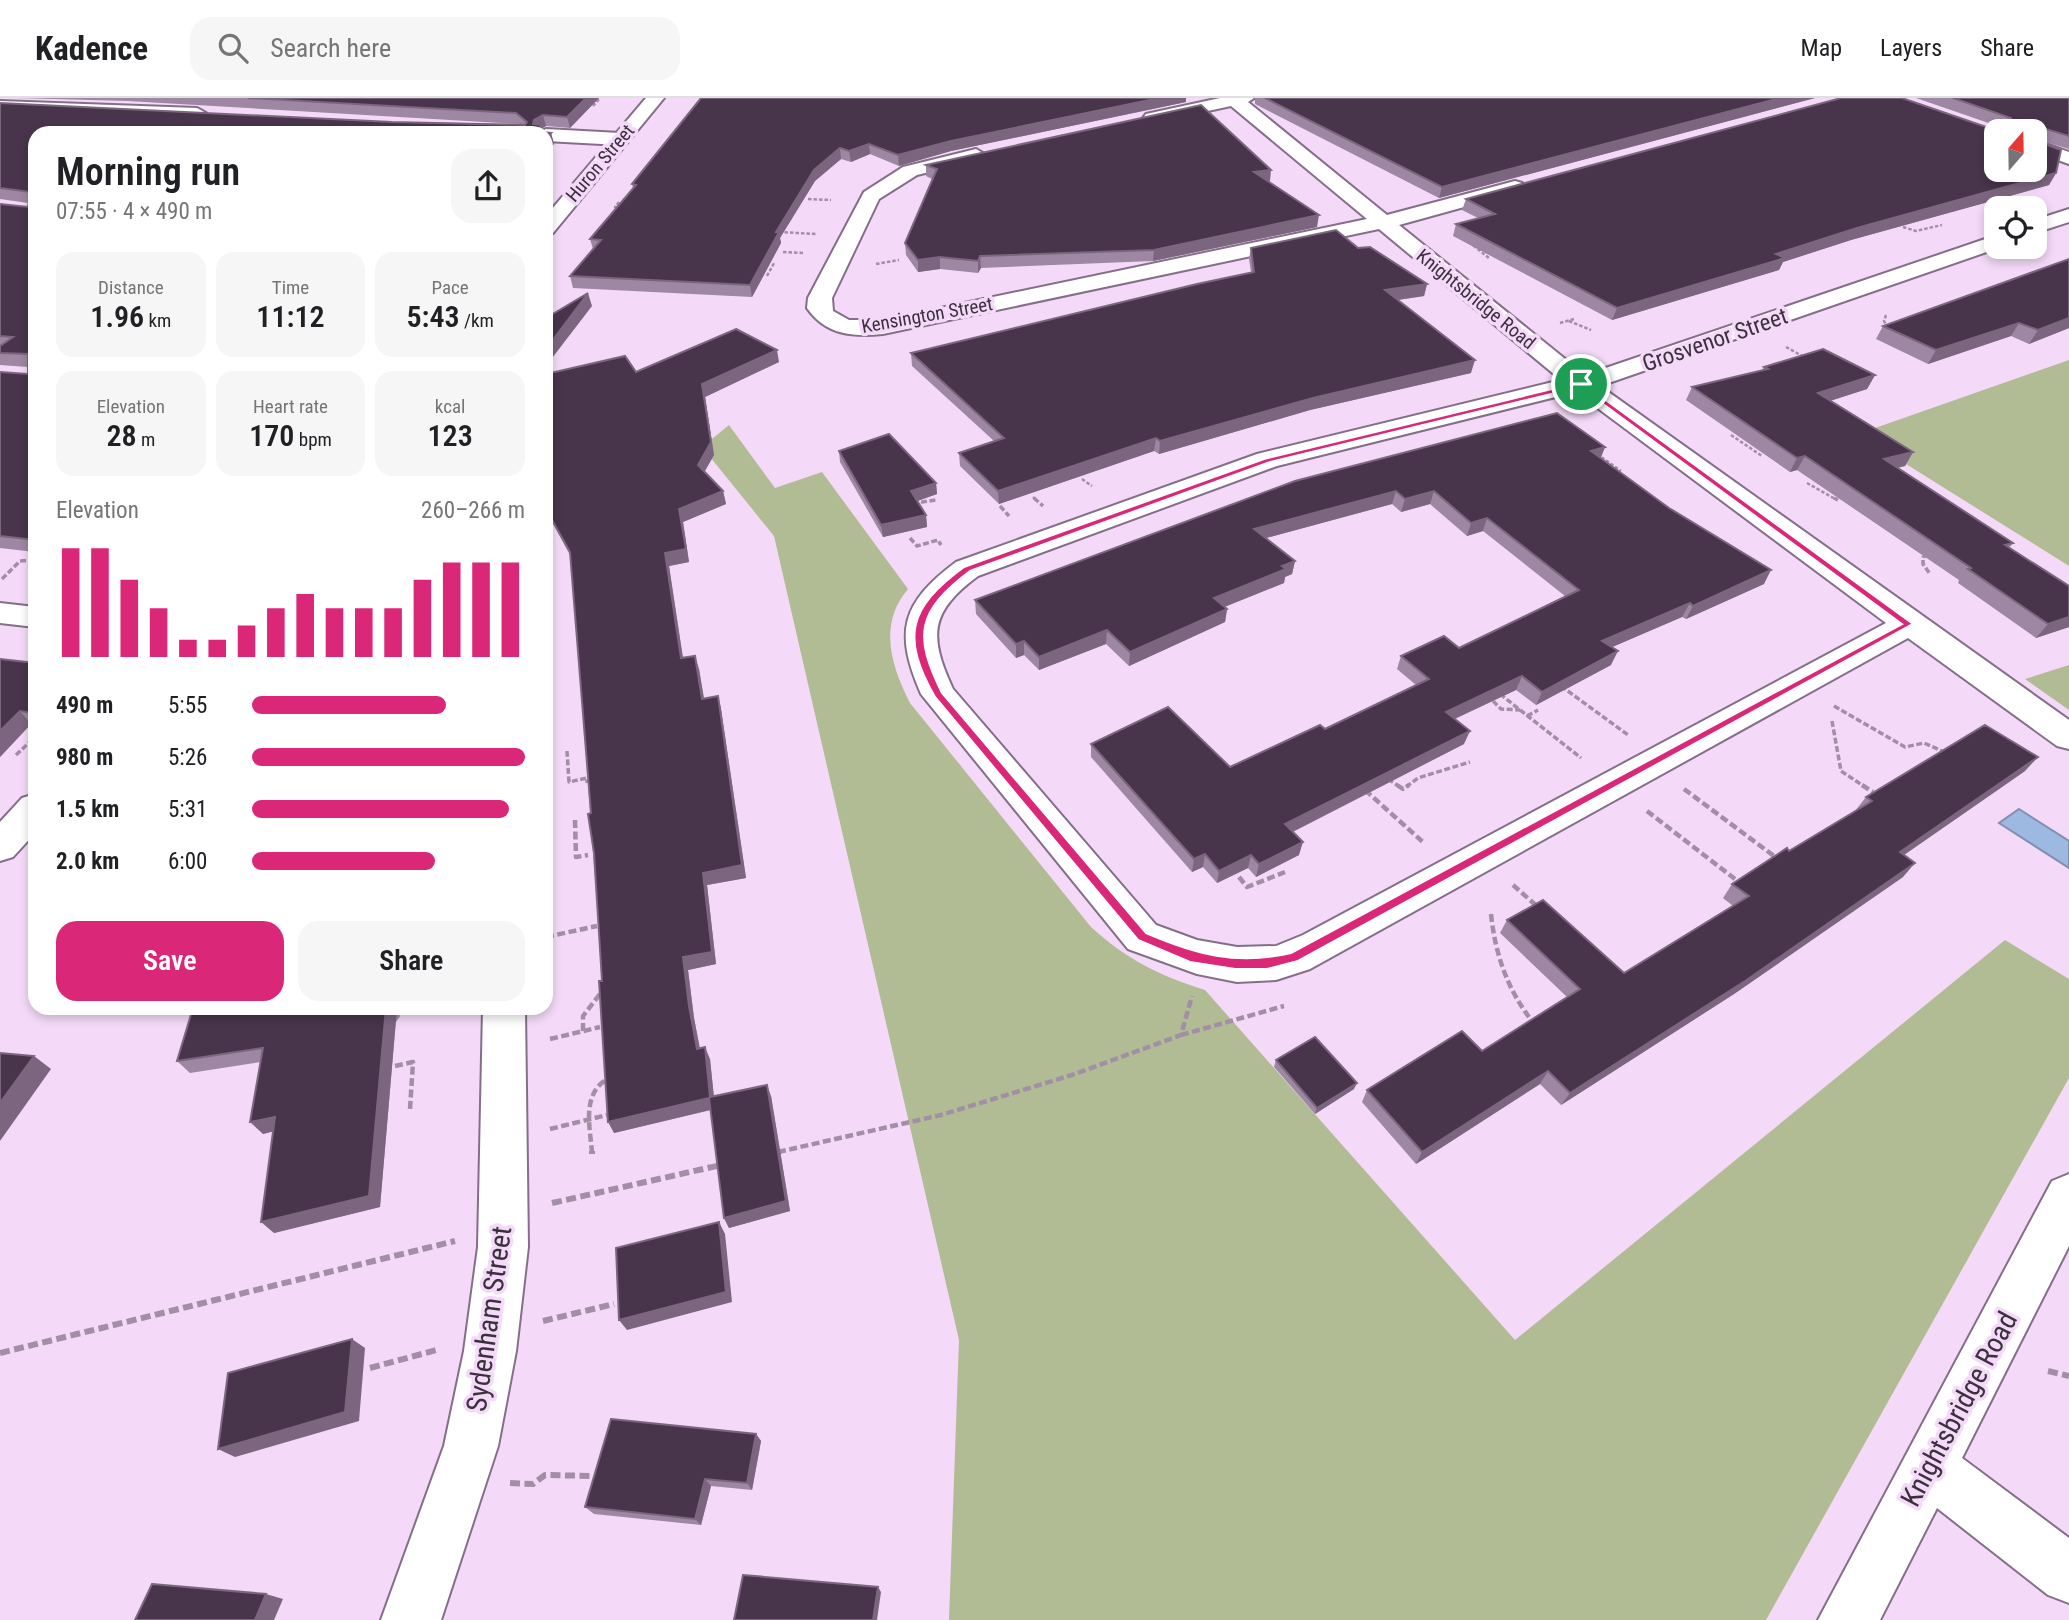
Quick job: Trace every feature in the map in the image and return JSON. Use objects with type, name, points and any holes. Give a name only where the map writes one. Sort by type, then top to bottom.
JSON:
[{"type":"street","name":"Huron Street","points":[[553,220],[655,98]]},
{"type":"street","points":[[1127,123],[1237,99]]},
{"type":"street","name":"Knightsbridge Road","points":[[1237,99],[1381,222],[1581,384],[1909,624],[2069,737]]},
{"type":"street","points":[[0,106],[217,115]]},
{"type":"street","points":[[553,135],[620,139]]},
{"type":"street","points":[[2048,151],[2069,158]]},
{"type":"street","name":"Kensington Street","points":[[993,152],[914,169],[895,178],[871,196],[820,298],[819,308],[833,323],[866,329],[1381,222]]},
{"type":"street","points":[[1381,222],[1539,181]]},
{"type":"street","points":[[2047,223],[2069,215]]},
{"type":"street","name":"Grosvenor Street","points":[[1909,624],[1294,957],[1267,964],[1202,959],[1142,937],[938,694],[922,662],[918,643],[921,623],[939,590],[967,569],[1267,460],[1581,384],[1984,245]]},
{"type":"street","points":[[0,613],[28,616]]},
{"type":"street","points":[[0,847],[28,816]]},
{"type":"street","name":"Sydenham Street","points":[[411,1620],[471,1446],[490,1351],[504,1222],[520,1025]]},
{"type":"street","name":"Knightsbridge Road","points":[[1848,1620],[2069,1197]]},
{"type":"street","points":[[1929,1466],[2069,1574]]},
{"type":"path","points":[[593,106],[600,98]]},
{"type":"path","points":[[808,199],[835,200]]},
{"type":"path","points":[[619,202],[615,207],[621,207]]},
{"type":"path","points":[[1903,227],[1916,231],[1942,225]]},
{"type":"path","points":[[778,232],[850,235]]},
{"type":"path","points":[[1468,238],[1476,251],[1490,259]]},
{"type":"path","points":[[767,276],[774,263]]},
{"type":"path","points":[[1886,315],[1884,321],[1888,329]]},
{"type":"path","points":[[1567,321],[1591,330]]},
{"type":"path","points":[[1777,342],[1809,359]]},
{"type":"path","points":[[1731,435],[1762,456]]},
{"type":"path","points":[[1587,448],[1621,471]]},
{"type":"path","points":[[1807,483],[1838,500]]},
{"type":"path","points":[[907,492],[913,499],[922,502],[936,500]]},
{"type":"path","points":[[1930,574],[1923,564],[1923,557],[1932,554]]},
{"type":"path","points":[[0,580],[20,561],[28,560]]},
{"type":"path","points":[[1560,685],[1636,741]]},
{"type":"path","points":[[1496,691],[1591,766]]},
{"type":"path","points":[[1493,701],[1502,709],[1520,710]]},
{"type":"path","points":[[1830,704],[1905,747],[1917,742],[1928,743],[1942,751]]},
{"type":"path","points":[[1527,716],[1538,710]]},
{"type":"path","points":[[1832,721],[1841,771],[1873,792]]},
{"type":"path","points":[[16,755],[28,744]]},
{"type":"path","points":[[567,751],[569,782],[587,778],[587,783]]},
{"type":"path","points":[[1387,778],[1393,785],[1403,789],[1418,778],[1470,762]]},
{"type":"path","points":[[1682,787],[1779,859]]},
{"type":"path","points":[[1364,789],[1433,850]]},
{"type":"path","points":[[1644,809],[1735,879]]},
{"type":"path","points":[[575,820],[576,858],[588,855]]},
{"type":"path","points":[[1239,877],[1248,887],[1285,872]]},
{"type":"path","points":[[1513,885],[1542,911]]},
{"type":"path","points":[[1491,914],[1493,943],[1501,955],[1505,976],[1520,1007],[1529,1017]]},
{"type":"path","points":[[553,935],[597,926]]},
{"type":"path","points":[[1181,1035],[1202,959]]},
{"type":"path","points":[[583,1031],[583,1016],[607,985]]},
{"type":"path","points":[[768,1154],[941,1115],[1072,1075],[1181,1035],[1288,1004]]},
{"type":"path","points":[[394,1021],[398,1015]]},
{"type":"path","points":[[520,1025],[583,1031],[600,1027]]},
{"type":"path","points":[[395,1066],[413,1062],[410,1109]]},
{"type":"path","points":[[592,1154],[589,1100],[596,1085],[616,1076]]},
{"type":"path","points":[[538,1132],[607,1115]]},
{"type":"path","points":[[0,1353],[728,1163]]},
{"type":"path","points":[[537,1323],[614,1304]]},
{"type":"path","points":[[370,1368],[440,1349]]},
{"type":"path","points":[[2048,1371],[2069,1376]]},
{"type":"path","points":[[506,1483],[533,1483],[545,1475],[595,1476]]},
{"type":"green space","points":[[2069,360],[2069,566],[1858,434]]},
{"type":"green space","points":[[729,425],[775,488],[822,472],[908,589],[893,616],[890,631],[893,660],[910,703],[1091,927],[1144,965],[1205,990],[1515,1340],[2005,940],[2069,979],[2069,1078],[1766,1620],[949,1620],[959,1340],[774,536],[702,447]]},
{"type":"green space","points":[[2069,665],[2069,710],[2025,679]]},
{"type":"water","points":[[2019,809],[2069,841],[2069,868],[1999,823]]},
{"type":"building","points":[[248,98],[586,98],[567,117],[543,115],[534,120],[533,124],[540,126],[28,126],[28,192],[0,188],[0,103],[392,122],[525,125],[527,122],[516,113]]},
{"type":"building","points":[[701,98],[1159,98],[951,141],[898,155],[869,144],[849,151],[840,148],[814,170],[776,232],[779,232],[750,285],[570,276],[601,240],[590,239],[636,185],[632,184]]},
{"type":"building","points":[[1265,98],[1780,98],[1442,187]]},
{"type":"building","points":[[1841,98],[1902,98],[1984,126],[1984,182],[2023,182],[1857,228],[1776,254],[1785,258],[1617,308],[1456,224],[1495,214],[1466,199]]},
{"type":"building","points":[[1953,98],[2069,98],[2069,136],[2048,129],[2048,119],[2012,119]]},
{"type":"building","points":[[1201,105],[1271,170],[1254,172],[1319,215],[1154,250],[980,256],[978,261],[940,257],[918,260],[905,243],[937,169],[926,165]]},
{"type":"building","points":[[2048,145],[2061,150],[2056,173],[2048,175]]},
{"type":"building","points":[[0,204],[28,207],[28,354],[0,353],[0,346],[13,337],[0,336]]},
{"type":"building","points":[[1336,230],[1358,248],[1370,247],[1427,284],[1385,290],[1475,360],[1313,398],[1160,441],[1156,438],[998,491],[959,453],[1004,438],[911,353],[1254,272],[1251,248]]},
{"type":"building","points":[[2069,259],[2069,318],[2038,330],[2019,323],[1936,350],[1883,326]]},
{"type":"building","points":[[588,293],[553,340],[553,314]]},
{"type":"building","points":[[736,329],[777,350],[702,384],[711,442],[698,465],[723,491],[679,509],[686,549],[665,553],[681,658],[695,656],[702,699],[718,696],[742,865],[703,873],[712,952],[683,957],[697,1049],[705,1047],[710,1097],[767,1085],[786,1201],[724,1218],[709,1098],[608,1122],[594,853],[588,814],[591,813],[570,552],[553,522],[553,372],[625,356],[636,372]]},
{"type":"building","points":[[1823,349],[1875,375],[1818,393],[1913,452],[1884,459],[2013,543],[2005,545],[2069,586],[2069,617],[2048,624],[1968,569],[1971,568],[1805,456],[1797,458],[1692,387],[1768,369],[1764,367]]},
{"type":"building","points":[[0,372],[28,374],[28,539],[0,536]]},
{"type":"building","points":[[1557,413],[1605,447],[1591,451],[1669,508],[1771,570],[1693,606],[1690,603],[1602,641],[1618,651],[1542,692],[1522,676],[1446,712],[1470,731],[1285,824],[1303,842],[1259,864],[1251,855],[1219,871],[1205,854],[1194,859],[1091,744],[1168,707],[1230,767],[1320,725],[1325,729],[1429,679],[1401,656],[1444,636],[1459,648],[1579,590],[1487,518],[1471,523],[1434,491],[1405,499],[1396,491],[1254,529],[1295,561],[1282,566],[1286,569],[1214,598],[1227,609],[1130,652],[1107,630],[1039,657],[1024,641],[1016,644],[975,600],[1295,481]]},
{"type":"building","points":[[889,434],[936,483],[911,491],[926,515],[881,525],[839,451]]},
{"type":"building","points":[[0,659],[28,662],[28,712],[20,711],[0,731]]},
{"type":"building","points":[[1985,725],[2038,757],[1900,852],[1915,863],[1745,981],[1570,1093],[1548,1071],[1422,1152],[1367,1090],[1462,1031],[1482,1051],[1580,989],[1507,920],[1543,900],[1624,973],[1749,896],[1732,884],[1787,848],[1789,851],[1872,801],[1866,797]]},
{"type":"building","points":[[191,1015],[385,1015],[369,1196],[261,1222],[275,1117],[250,1122],[263,1048],[177,1061]]},
{"type":"building","points":[[1315,1037],[1357,1083],[1317,1108],[1276,1060]]},
{"type":"building","points":[[0,1053],[34,1056],[0,1103]]},
{"type":"building","points":[[719,1222],[726,1292],[619,1320],[616,1248]]},
{"type":"building","points":[[352,1339],[345,1412],[218,1449],[228,1373]]},
{"type":"building","points":[[611,1419],[756,1434],[747,1483],[705,1479],[695,1519],[585,1507]]},
{"type":"building","points":[[743,1575],[878,1587],[873,1620],[734,1620]]},
{"type":"building","points":[[152,1584],[266,1594],[255,1620],[135,1620]]},
{"type":"route","points":[[1581,384],[1909,624],[1294,957],[1267,964],[1235,964],[1190,957],[1142,937],[938,694],[922,662],[918,643],[921,623],[928,606],[939,590],[967,569],[1267,460],[1581,384]]}]
